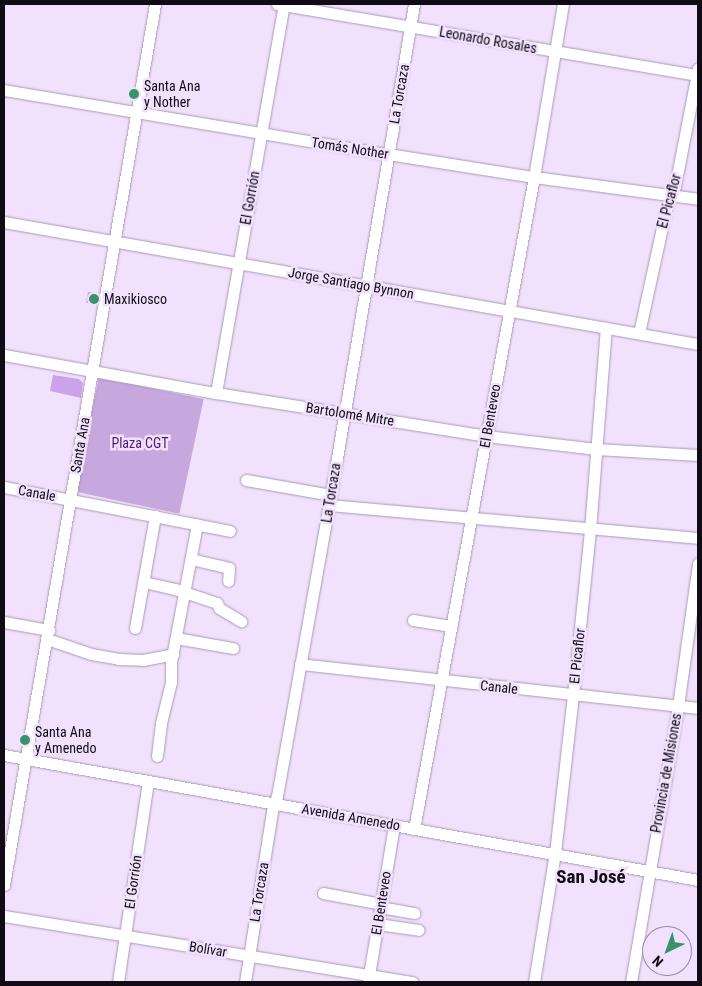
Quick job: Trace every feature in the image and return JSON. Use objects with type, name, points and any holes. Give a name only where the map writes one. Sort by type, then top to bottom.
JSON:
[{"type":"street","name":"Santa Ana","points":[[4,885],[7,851],[48,635],[155,4]]},
{"type":"street","name":"Leonardo Rosales","points":[[282,4],[555,51],[698,72]]},
{"type":"street","name":"El Gorrión","points":[[216,393],[262,134],[282,4]]},
{"type":"street","name":"La Torcaza","points":[[245,982],[367,286],[414,4]]},
{"type":"street","name":"El Benteveo","points":[[414,829],[534,177],[563,4]]},
{"type":"street","name":"El Picaflor","points":[[639,333],[698,72]]},
{"type":"street","name":"Tomás Nother","points":[[4,90],[262,134],[534,177],[698,199]]},
{"type":"street","name":"Jorge Santiago Bynnon","points":[[4,222],[698,344]]},
{"type":"street","name":"El Picaflor","points":[[534,982],[554,853],[573,695],[590,530],[606,328]]},
{"type":"street","name":"Bartolomé Mitre","points":[[4,355],[216,393],[486,436],[596,450],[698,455]]},
{"type":"street","points":[[246,480],[330,500],[471,519],[698,538]]},
{"type":"street","name":"Canale","points":[[4,487],[71,498],[230,531]]},
{"type":"street","points":[[135,628],[155,516]]},
{"type":"street","points":[[157,756],[161,723],[170,682],[173,654],[197,524]]},
{"type":"street","points":[[190,559],[229,568],[228,581]]},
{"type":"street","name":"Provincia de Misiones","points":[[631,982],[678,706],[698,563]]},
{"type":"street","points":[[144,582],[217,603],[219,608],[240,621]]},
{"type":"street","points":[[413,620],[452,626]]},
{"type":"street","points":[[4,622],[48,635],[91,654],[118,659],[143,660],[173,654]]},
{"type":"street","points":[[176,638],[233,648]]},
{"type":"street","name":"Canale","points":[[300,664],[698,708]]},
{"type":"street","name":"Avenida Amenedo","points":[[4,755],[698,880]]},
{"type":"street","name":"El Gorrión","points":[[118,982],[148,781]]},
{"type":"street","name":"El Benteveo","points":[[369,979],[394,825]]},
{"type":"street","points":[[323,893],[414,913]]},
{"type":"street","name":"Bolívar","points":[[4,916],[249,955],[369,979],[412,982]]},
{"type":"street","points":[[378,924],[419,930]]},
{"type":"green space","name":"Plaza CGT","points":[[99,377],[204,399],[179,514],[75,491]]},
{"type":"building","points":[[88,292],[99,294],[97,305],[86,303]]},
{"type":"building","points":[[53,375],[79,379],[83,383],[81,398],[50,391]]},
{"type":"place","name":"Santa Ana y Nother","points":[[134,94]]},
{"type":"place","name":"Maxikiosco","points":[[94,299]]},
{"type":"place","name":"Santa Ana y Amenedo","points":[[25,740]]},
{"type":"district","name":"San José","points":[[591,877]]}]
